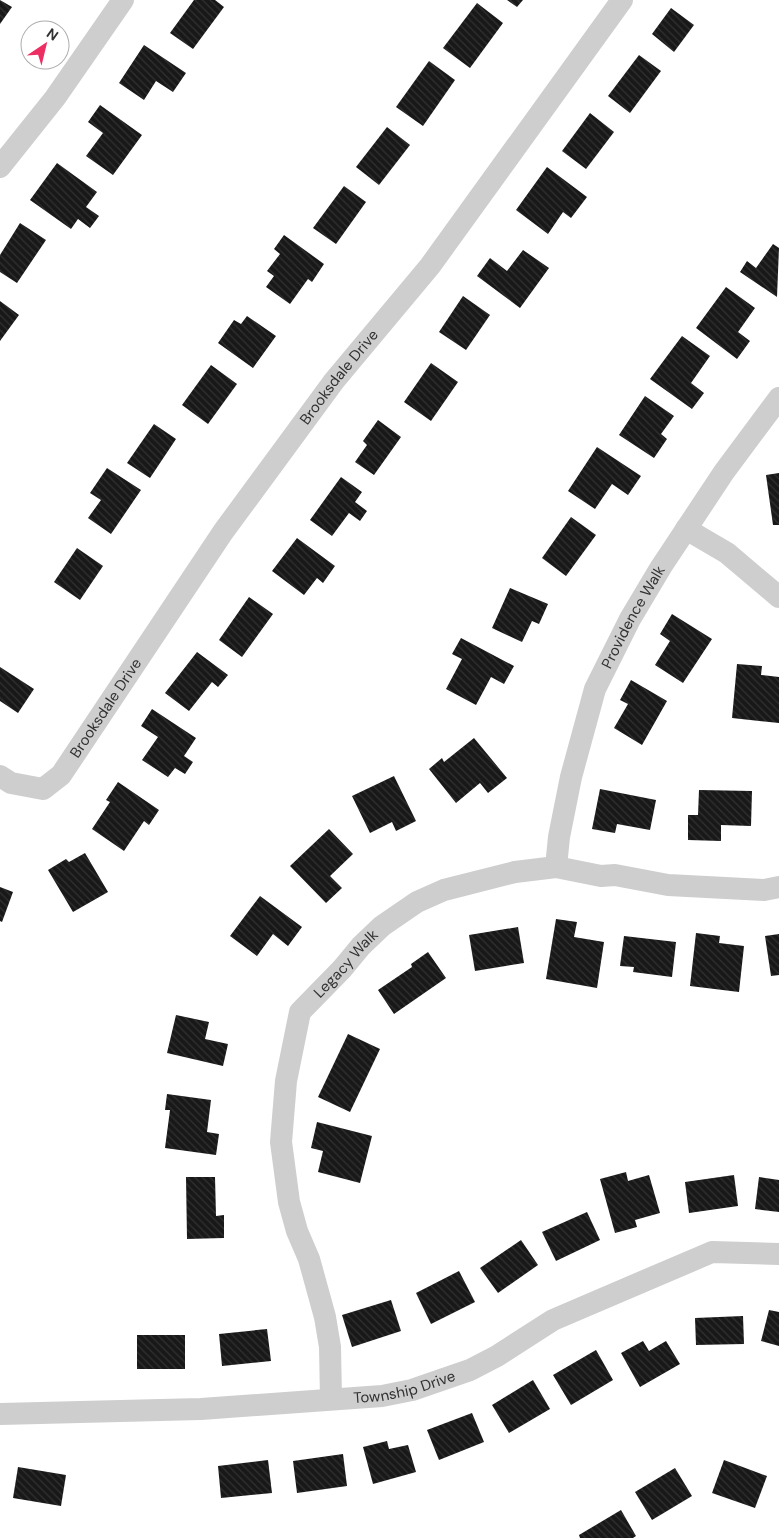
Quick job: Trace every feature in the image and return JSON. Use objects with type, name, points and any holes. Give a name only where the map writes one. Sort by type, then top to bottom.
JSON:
[{"type":"street","points":[[0,167],[55,98],[124,0]]},
{"type":"street","name":"Brooksdale Drive","points":[[0,776],[11,784],[43,789],[61,774],[223,532],[334,381],[430,266],[622,0]]},
{"type":"street","name":"Providence Walk","points":[[556,867],[571,777],[595,689],[630,618],[686,529],[779,398]]},
{"type":"street","points":[[686,529],[727,553],[779,597]]},
{"type":"street","name":"Legacy Walk","points":[[331,1399],[330,1347],[325,1317],[312,1266],[289,1202],[281,1142],[286,1081],[300,1012],[382,926],[417,902],[444,890],[515,872],[556,867],[601,876],[615,875],[668,885],[764,890],[779,887]]},
{"type":"street","name":"Township Drive","points":[[0,1414],[201,1410],[382,1396],[412,1390],[448,1379],[497,1356],[553,1320],[712,1252],[779,1254]]},
{"type":"building","points":[[0,0],[12,7],[0,24]]},
{"type":"building","points":[[194,0],[215,0],[224,7],[193,49],[170,33]]},
{"type":"building","points":[[507,0],[523,0],[517,7]]},
{"type":"building","points":[[477,3],[503,23],[470,68],[443,48]]},
{"type":"building","points":[[671,8],[694,25],[674,52],[652,34]]},
{"type":"building","points":[[144,45],[186,73],[173,92],[156,81],[144,100],[119,83]]},
{"type":"building","points":[[639,55],[661,71],[630,113],[608,96]]},
{"type":"building","points":[[429,61],[455,80],[423,126],[396,107]]},
{"type":"building","points":[[100,105],[142,135],[113,175],[86,156],[103,133],[88,122]]},
{"type":"building","points":[[590,113],[614,132],[586,169],[562,151]]},
{"type":"building","points":[[387,127],[410,145],[379,185],[356,167]]},
{"type":"building","points":[[57,163],[97,192],[86,207],[99,216],[90,228],[78,219],[71,229],[30,200]]},
{"type":"building","points":[[547,167],[587,197],[571,218],[563,212],[548,234],[516,210]]},
{"type":"building","points":[[344,186],[366,202],[336,244],[313,228]]},
{"type":"building","points":[[20,223],[46,240],[17,283],[0,272],[0,255]]},
{"type":"building","points":[[284,235],[324,264],[312,282],[308,279],[290,304],[266,287],[274,276],[267,271],[280,254],[274,249]]},
{"type":"building","points":[[773,244],[779,248],[777,297],[740,272],[747,261],[756,268]]},
{"type":"building","points":[[523,250],[549,268],[520,308],[477,276],[490,258],[507,271]]},
{"type":"building","points":[[726,287],[755,308],[738,332],[750,341],[737,359],[696,328]]},
{"type":"building","points":[[463,296],[490,315],[466,350],[439,332]]},
{"type":"building","points":[[0,301],[19,315],[0,341]]},
{"type":"building","points":[[247,316],[276,336],[253,368],[218,343],[234,320],[241,324]]},
{"type":"building","points":[[682,336],[710,356],[691,383],[704,393],[692,409],[650,379]]},
{"type":"building","points":[[431,363],[458,382],[431,421],[404,402]]},
{"type":"building","points":[[211,365],[237,384],[208,424],[182,405]]},
{"type":"building","points":[[645,396],[674,416],[661,434],[667,439],[654,458],[619,435]]},
{"type":"building","points":[[378,420],[401,437],[374,475],[355,462],[367,445],[363,441]]},
{"type":"building","points":[[154,424],[176,439],[150,478],[127,463]]},
{"type":"building","points":[[597,447],[641,476],[628,495],[612,484],[595,509],[568,491]]},
{"type":"building","points":[[107,468],[141,490],[111,534],[88,518],[101,500],[90,493]]},
{"type":"building","points":[[779,473],[779,525],[773,525],[766,475]]},
{"type":"building","points":[[341,477],[362,492],[355,502],[367,511],[360,521],[349,513],[332,536],[310,520]]},
{"type":"building","points":[[571,517],[596,535],[566,576],[542,558]]},
{"type":"building","points":[[297,538],[335,566],[323,583],[317,578],[304,595],[272,571]]},
{"type":"building","points":[[77,548],[103,566],[80,600],[54,582]]},
{"type":"building","points":[[510,588],[548,604],[539,624],[532,621],[522,642],[492,628]]},
{"type":"building","points":[[249,597],[273,614],[242,657],[219,640]]},
{"type":"building","points":[[672,614],[712,639],[683,683],[655,665],[670,641],[660,634]]},
{"type":"building","points":[[461,638],[514,666],[504,684],[491,677],[476,705],[446,689],[462,659],[452,654]]},
{"type":"building","points":[[197,652],[228,675],[218,687],[212,682],[189,711],[165,693]]},
{"type":"building","points":[[737,664],[762,666],[761,675],[779,677],[779,723],[732,718]]},
{"type":"building","points":[[0,667],[34,689],[18,713],[0,701]]},
{"type":"building","points":[[631,680],[667,701],[642,745],[614,728],[628,704],[620,700]]},
{"type":"building","points":[[152,709],[196,738],[184,756],[193,762],[185,774],[175,768],[168,777],[142,760],[158,737],[141,726]]},
{"type":"building","points":[[474,738],[507,778],[488,793],[480,783],[456,803],[429,769],[442,758],[444,762]]},
{"type":"building","points":[[394,776],[416,821],[396,831],[392,822],[370,833],[352,796]]},
{"type":"building","points":[[118,782],[159,810],[149,825],[144,821],[124,851],[92,829],[110,802],[106,800]]},
{"type":"building","points":[[600,789],[656,800],[650,830],[617,824],[615,833],[592,829]]},
{"type":"building","points":[[699,790],[752,791],[751,826],[721,825],[721,841],[688,840],[688,815],[698,815]]},
{"type":"building","points":[[329,829],[353,854],[330,876],[342,888],[326,903],[290,866]]},
{"type":"building","points":[[85,853],[108,892],[73,912],[48,870],[66,859],[69,862]]},
{"type":"building","points":[[0,887],[13,892],[2,922],[0,921]]},
{"type":"building","points":[[260,896],[302,927],[288,946],[273,934],[257,956],[230,936]]},
{"type":"building","points":[[556,919],[577,922],[574,937],[604,942],[597,988],[546,979]]},
{"type":"building","points":[[518,927],[524,963],[475,971],[469,935]]},
{"type":"building","points":[[696,933],[720,936],[719,943],[744,946],[739,992],[690,986]]},
{"type":"building","points":[[779,934],[779,975],[771,976],[765,936]]},
{"type":"building","points":[[624,936],[676,942],[672,977],[633,972],[634,967],[620,966]]},
{"type":"building","points":[[428,952],[446,978],[394,1014],[378,990],[412,967],[411,964]]},
{"type":"building","points":[[176,1015],[209,1022],[205,1039],[228,1044],[223,1066],[167,1053]]},
{"type":"building","points":[[348,1034],[380,1049],[350,1112],[318,1097]]},
{"type":"building","points":[[167,1094],[211,1100],[207,1132],[219,1134],[216,1155],[165,1148],[170,1110],[165,1110]]},
{"type":"building","points":[[317,1122],[372,1136],[360,1183],[318,1172],[323,1151],[311,1148]]},
{"type":"building","points":[[626,1172],[628,1181],[649,1175],[660,1213],[635,1220],[637,1227],[615,1233],[600,1179]]},
{"type":"building","points":[[734,1175],[738,1206],[689,1213],[685,1182]]},
{"type":"building","points":[[186,1177],[215,1177],[216,1216],[224,1215],[224,1238],[187,1239]]},
{"type":"building","points":[[759,1177],[779,1180],[779,1212],[755,1209]]},
{"type":"building","points":[[587,1212],[600,1240],[556,1261],[542,1232]]},
{"type":"building","points":[[521,1240],[538,1265],[498,1293],[480,1268]]},
{"type":"building","points":[[459,1271],[475,1302],[431,1324],[416,1293]]},
{"type":"building","points":[[391,1300],[401,1331],[352,1347],[342,1315]]},
{"type":"building","points":[[769,1310],[779,1312],[779,1346],[761,1341]]},
{"type":"building","points":[[743,1316],[744,1344],[696,1345],[695,1318]]},
{"type":"building","points":[[267,1329],[271,1361],[222,1366],[219,1334]]},
{"type":"building","points":[[137,1335],[185,1335],[185,1369],[137,1369]]},
{"type":"building","points":[[643,1341],[649,1351],[666,1341],[680,1364],[640,1387],[621,1353]]},
{"type":"building","points":[[596,1350],[613,1380],[571,1405],[553,1375]]},
{"type":"building","points":[[533,1380],[550,1409],[509,1433],[492,1405]]},
{"type":"building","points":[[472,1413],[484,1442],[439,1460],[427,1430]]},
{"type":"building","points":[[387,1441],[389,1449],[408,1445],[416,1472],[373,1484],[363,1447]]},
{"type":"building","points":[[343,1454],[347,1486],[297,1493],[293,1461]]},
{"type":"building","points":[[268,1460],[272,1493],[221,1498],[218,1466]]},
{"type":"building","points":[[724,1460],[767,1476],[755,1508],[712,1493]]},
{"type":"building","points":[[18,1467],[66,1475],[61,1506],[13,1498]]},
{"type":"building","points":[[675,1468],[692,1496],[652,1520],[635,1492]]},
{"type":"building","points":[[621,1510],[636,1536],[633,1538],[580,1538],[579,1535]]}]
